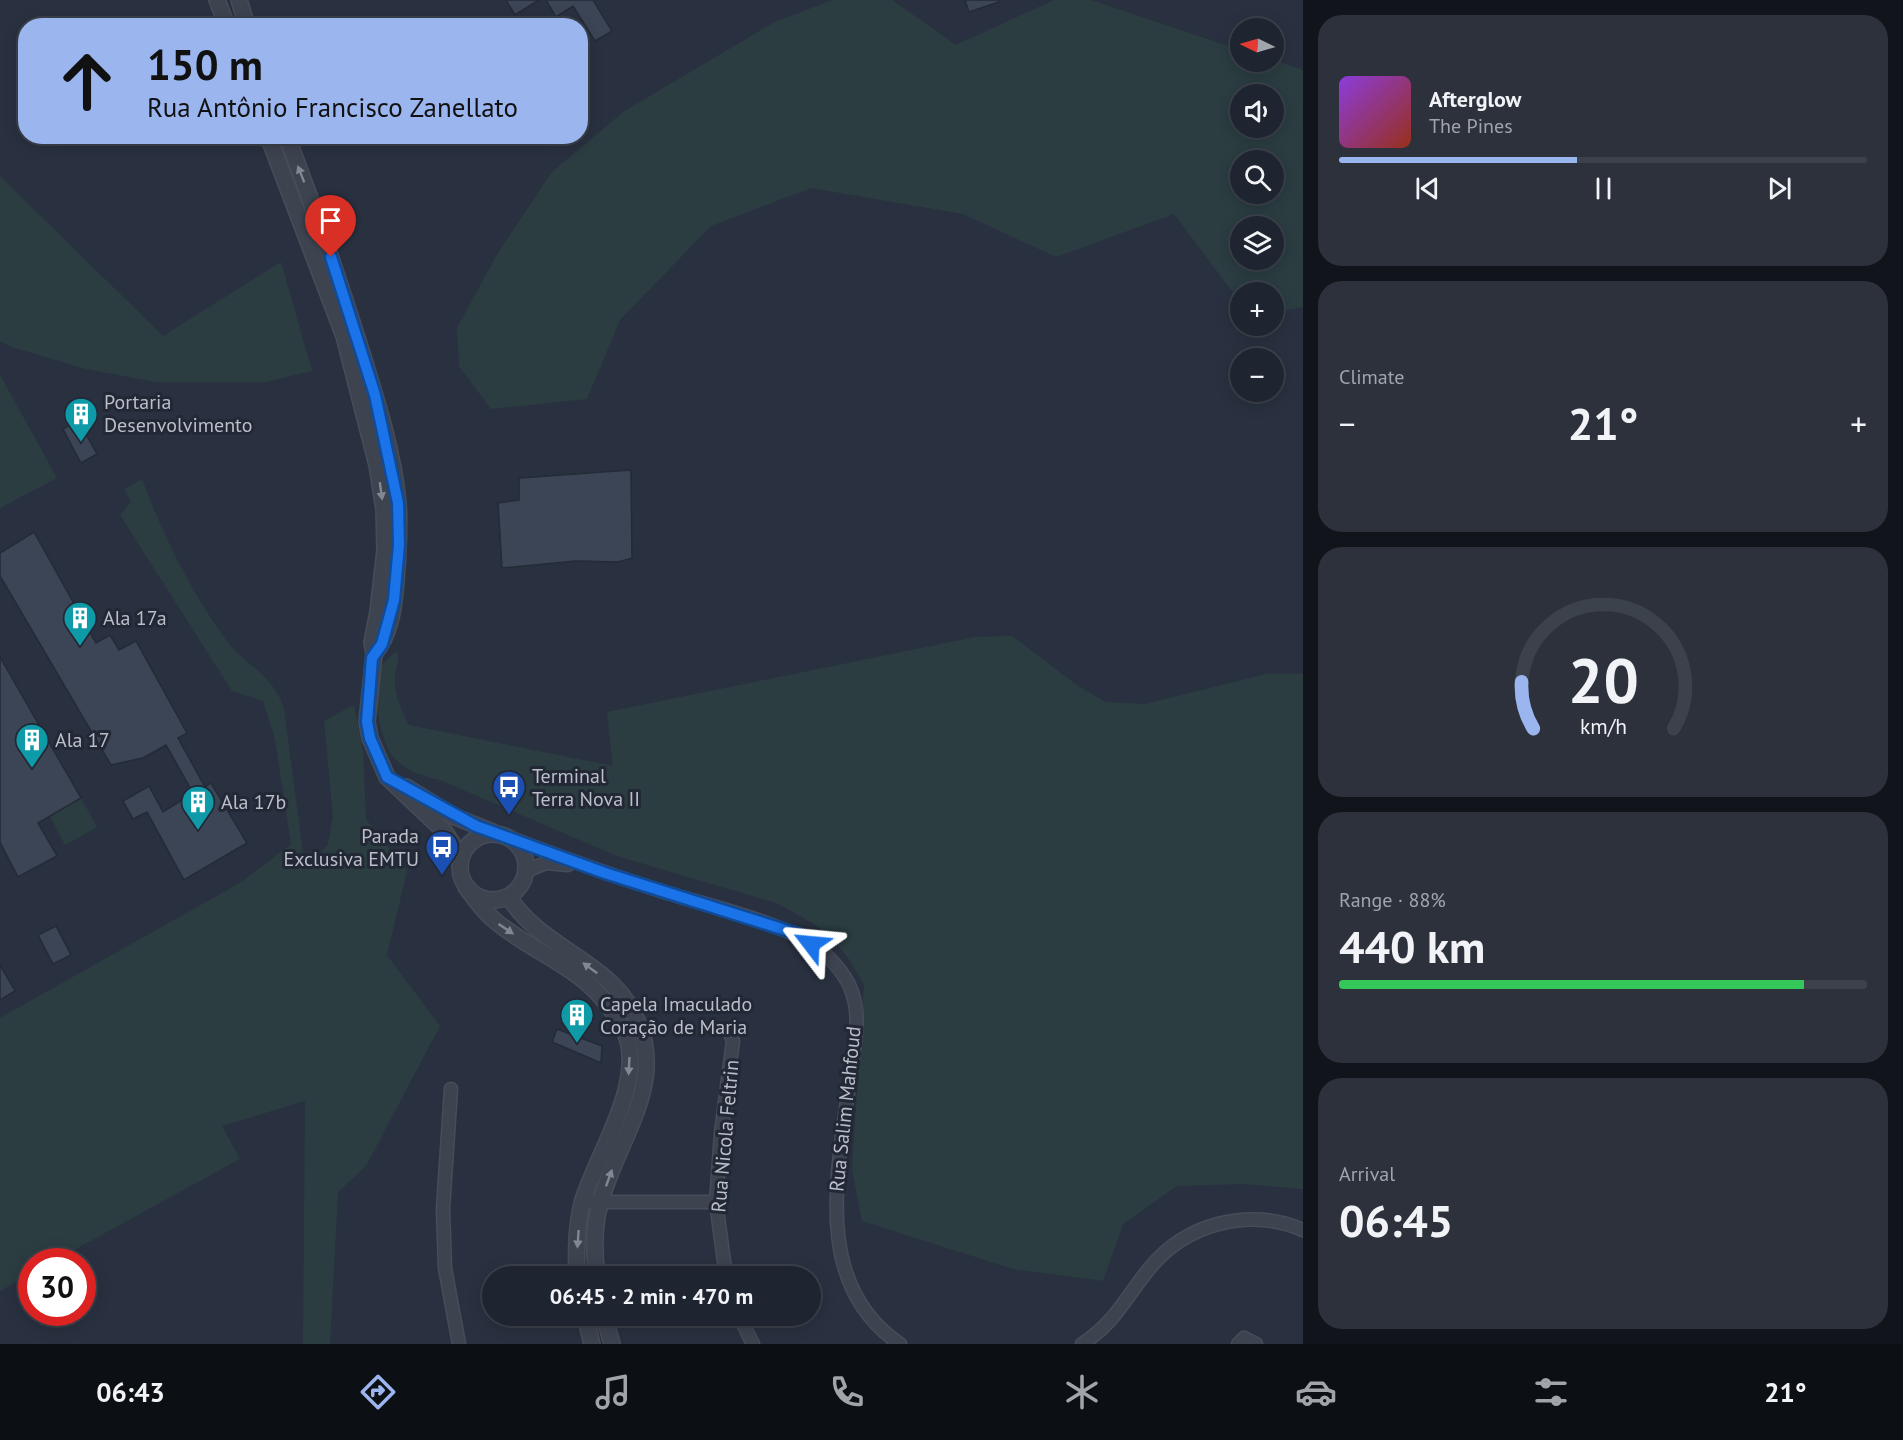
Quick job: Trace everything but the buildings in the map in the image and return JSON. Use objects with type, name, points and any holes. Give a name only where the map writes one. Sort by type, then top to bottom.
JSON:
[{"type":"street","points":[[216,0],[224,18]]},
{"type":"street","points":[[239,0],[245,18]]},
{"type":"street","points":[[271,144],[344,336],[377,465],[384,509],[385,550],[372,642],[374,654],[367,722],[370,738],[387,777],[445,832],[461,858]]},
{"type":"street","points":[[290,144],[331,257],[372,384],[398,503],[399,545],[394,600],[382,644],[374,654]]},
{"type":"street","points":[[387,777],[453,816],[511,838],[523,852],[526,871],[524,881],[508,897],[497,900],[486,899],[475,895],[466,886]]},
{"type":"street","points":[[494,833],[473,840],[461,858],[460,868],[466,886],[487,914],[499,924],[597,992],[617,1016],[626,1034],[629,1074],[622,1104],[582,1202],[577,1266]]},
{"type":"street","name":"Rua Salim Mahfoud","points":[[511,838],[605,873],[798,934],[825,954],[847,979],[855,1000],[855,1044],[835,1203],[841,1261],[855,1295],[873,1320],[900,1344]]},
{"type":"street","name":"Rua Salim Mahfoud","points":[[526,871],[555,862],[605,873]]},
{"type":"street","points":[[508,897],[531,925],[608,982],[626,1000],[645,1044],[645,1071],[641,1100],[600,1204],[595,1228],[597,1266]]},
{"type":"street","name":"Rua Nicola Feltrin","points":[[725,1266],[716,1202],[721,1133],[733,1041],[730,1033]]},
{"type":"street","points":[[451,1089],[443,1209],[445,1269],[459,1344]]},
{"type":"street","points":[[582,1202],[600,1204],[716,1202]]},
{"type":"street","points":[[1082,1344],[1110,1323],[1149,1268],[1180,1240],[1208,1225],[1233,1221],[1283,1222],[1303,1230]]},
{"type":"street","points":[[588,1326],[592,1344]]},
{"type":"street","points":[[607,1326],[612,1344]]},
{"type":"street","points":[[744,1326],[753,1344]]},
{"type":"street","points":[[1241,1341],[1256,1344]]},
{"type":"shaded area","points":[[832,0],[892,0],[956,45],[1054,0],[1091,0],[1230,47],[1230,72],[1284,72],[1284,63],[1303,70],[1303,307],[1284,311],[1284,282],[1230,282],[1230,289],[1174,214],[1056,257],[963,214],[811,188],[711,226],[620,320],[587,399],[491,409],[459,366],[457,328],[496,256],[551,173],[623,112],[773,23]]},
{"type":"shaded area","points":[[0,176],[163,336],[281,262],[312,371],[265,382],[156,382],[86,369],[15,348],[0,341]]},
{"type":"shaded area","points":[[0,375],[57,478],[0,508]]},
{"type":"shaded area","points":[[142,479],[158,520],[188,581],[224,637],[273,686],[279,696],[284,709],[303,853],[319,855],[328,844],[333,817],[324,721],[354,705],[363,751],[366,819],[407,871],[387,955],[440,1026],[366,1166],[338,1192],[330,1344],[303,1344],[305,1101],[222,1126],[240,1159],[78,1248],[18,1248],[18,1281],[0,1291],[0,1018],[243,881],[291,844],[275,739],[263,701],[232,691],[120,515],[131,502],[124,489]]},
{"type":"shaded area","points":[[1012,636],[1078,686],[1106,702],[1145,704],[1266,674],[1303,674],[1303,1189],[1243,1184],[1177,1186],[1123,1224],[1103,1281],[1013,1269],[862,1221],[852,1170],[864,985],[851,962],[832,938],[811,922],[776,903],[617,856],[440,780],[410,770],[399,763],[389,750],[380,726],[378,712],[379,673],[384,662],[397,651],[396,695],[409,725],[613,766],[607,712],[975,637]]},
{"type":"shaded area","points":[[81,798],[97,827],[65,845],[50,816]]},
{"type":"place","name":"Portaria Desenvolvimento","points":[[81,443]]},
{"type":"place","name":"Ala 17a","points":[[80,647]]},
{"type":"place","name":"Ala 17","points":[[32,769]]},
{"type":"place","name":"Terminal Terra Nova II","points":[[509,816]]},
{"type":"place","name":"Ala 17b","points":[[198,831]]},
{"type":"place","name":"Parada Exclusiva EMTU","points":[[442,876]]},
{"type":"place","name":"Capela Imaculado Coração de Maria","points":[[577,1044]]},
{"type":"route","points":[[331,257],[375,395],[398,503],[399,545],[392,615],[382,644],[372,658],[367,722],[370,738],[387,777],[453,816],[476,826],[605,873],[798,934],[811,944]]}]
